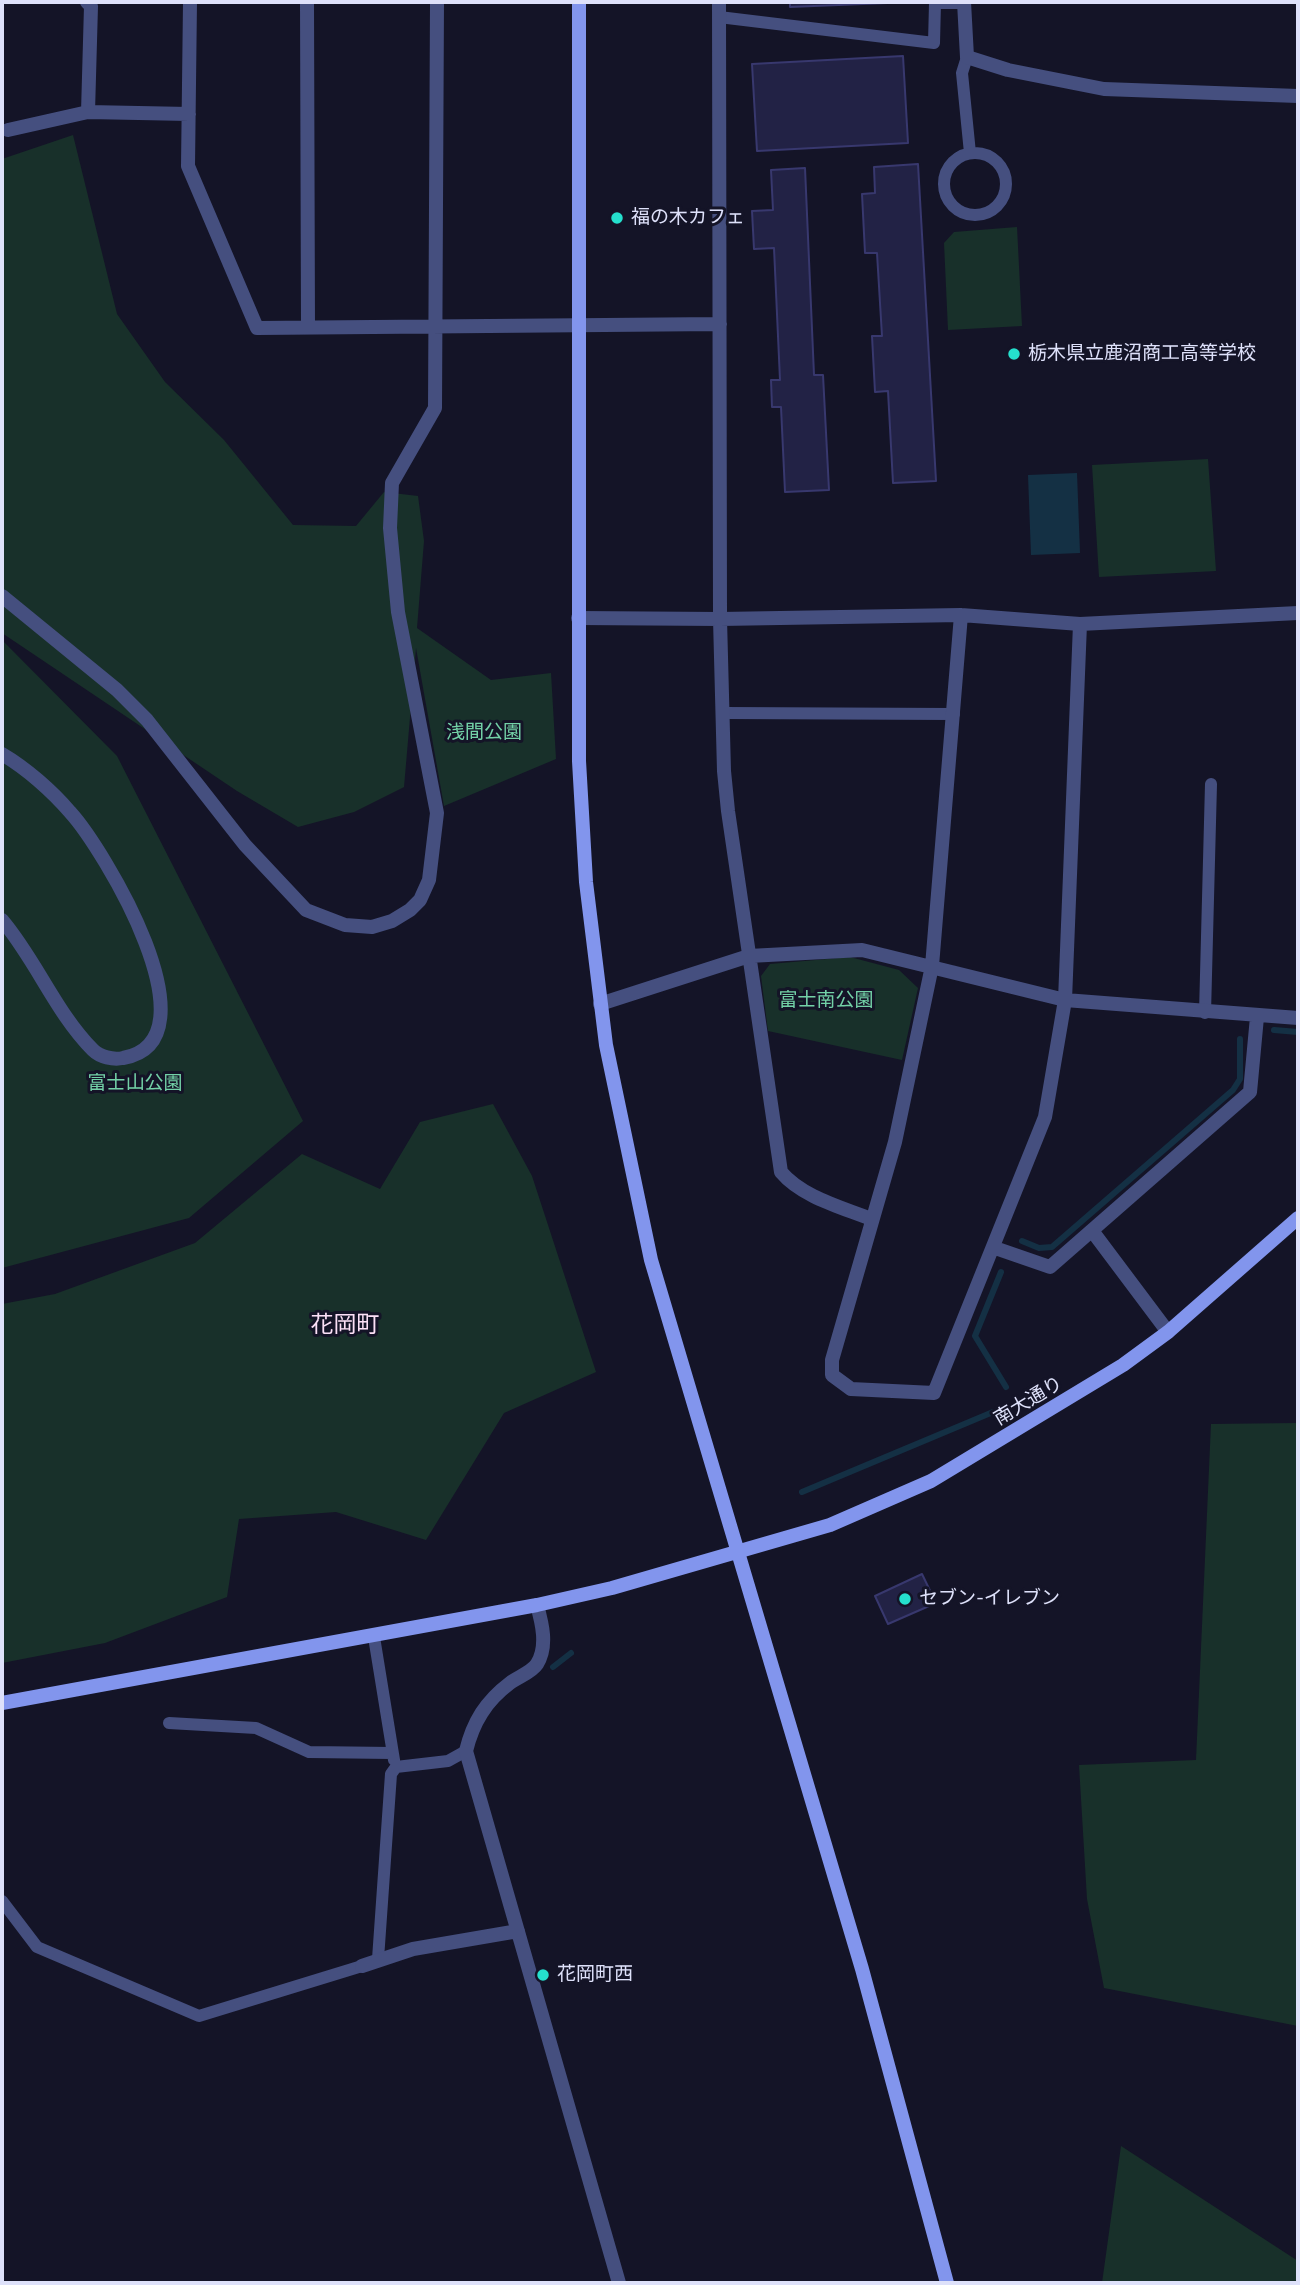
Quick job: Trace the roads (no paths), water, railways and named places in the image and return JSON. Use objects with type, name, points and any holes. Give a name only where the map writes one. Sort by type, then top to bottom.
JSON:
[{"type":"street","points":[[87,2],[91,6],[88,112]]},
{"type":"street","points":[[190,2],[188,166],[257,328],[720,324]]},
{"type":"street","points":[[307,2],[308,327]]},
{"type":"street","points":[[2,596],[117,690],[147,720],[245,845],[286,892],[306,910],[345,925],[372,927],[392,921],[411,910],[420,900],[429,880],[438,813],[398,612],[390,528],[392,483],[435,408],[433,326],[437,2]]},
{"type":"street","points":[[579,2],[579,761],[586,882],[600,1004],[619,1115],[651,1260],[862,1969],[947,2283]]},
{"type":"street","points":[[964,3],[967,57],[1008,70],[1104,89],[1298,96]]},
{"type":"street","points":[[719,9],[720,619],[724,771],[748,956],[781,1172],[790,1183],[808,1193],[871,1219]]},
{"type":"street","points":[[8,130],[88,112],[189,114]]},
{"type":"street","points":[[578,618],[720,619],[961,615],[1080,624],[1298,613]]},
{"type":"street","points":[[961,615],[954,714],[937,872],[932,966],[895,1142],[832,1360],[832,1375],[851,1389],[934,1393],[995,1248],[1045,1118],[1065,1000],[1080,624]]},
{"type":"street","points":[[2,754],[71,813],[108,864],[139,925],[159,986],[159,1023],[152,1040],[139,1052],[123,1058],[107,1058],[94,1052],[57,1002],[22,944],[2,920]]},
{"type":"street","points":[[600,1004],[748,956],[862,950],[1065,1000],[1205,1013],[1298,1018]]},
{"type":"street","points":[[995,1248],[1051,1267],[1093,1232],[1251,1092],[1257,1017]]},
{"type":"street","name":"南大通り","points":[[2,1703],[374,1637],[537,1605],[740,1552],[830,1525],[931,1480],[1069,1400],[1168,1332],[1298,1218]]},
{"type":"street","points":[[1093,1232],[1168,1332]]},
{"type":"street","points":[[537,1605],[543,1628],[541,1653],[536,1666],[511,1682],[485,1707],[476,1720],[466,1751],[619,2283]]},
{"type":"street","points":[[362,1966],[413,1949],[518,1931]]},
{"type":"lane","points":[[719,9],[934,43],[935,2],[964,3]]},
{"type":"lane","points":[[967,57],[962,73],[970,153]]},
{"type":"lane","points":[[970,153],[980,153],[998,163],[1006,182],[1004,192],[993,209],[974,215],[964,213],[948,200],[944,181],[952,162],[970,153]]},
{"type":"lane","points":[[724,713],[954,714]]},
{"type":"lane","points":[[1205,1013],[1211,784]]},
{"type":"lane","points":[[374,1637],[391,1753],[396,1767],[388,1783],[378,1959]]},
{"type":"lane","points":[[169,1723],[257,1728],[309,1752],[391,1753]]},
{"type":"lane","points":[[396,1767],[448,1761],[466,1751]]},
{"type":"lane","points":[[2,1901],[37,1947],[199,2016],[362,1966]]},
{"type":"water","points":[[1077,473],[1080,553],[1031,555],[1028,475]]},
{"type":"waterway","points":[[1274,1030],[1298,1032]]},
{"type":"waterway","points":[[1022,1241],[1039,1248],[1052,1247],[1233,1090],[1240,1079],[1240,1039]]},
{"type":"waterway","points":[[1001,1272],[975,1336],[1006,1387]]},
{"type":"waterway","points":[[802,1492],[993,1412]]},
{"type":"waterway","points":[[553,1667],[571,1653]]},
{"type":"place","name":"福の木カフェ","points":[[617,218]]},
{"type":"place","name":"栃木県立鹿沼商工高等学校","points":[[1014,354]]},
{"type":"place","name":"セブン-イレブン","points":[[905,1599]]},
{"type":"place","name":"花岡町西","points":[[543,1975]]},
{"type":"district","name":"花岡町","points":[[345,1326]]},
{"type":"park label","name":"浅間公園","points":[[484,733]]},
{"type":"park label","name":"富士南公園","points":[[826,1001]]},
{"type":"park label","name":"富士山公園","points":[[135,1084]]}]
